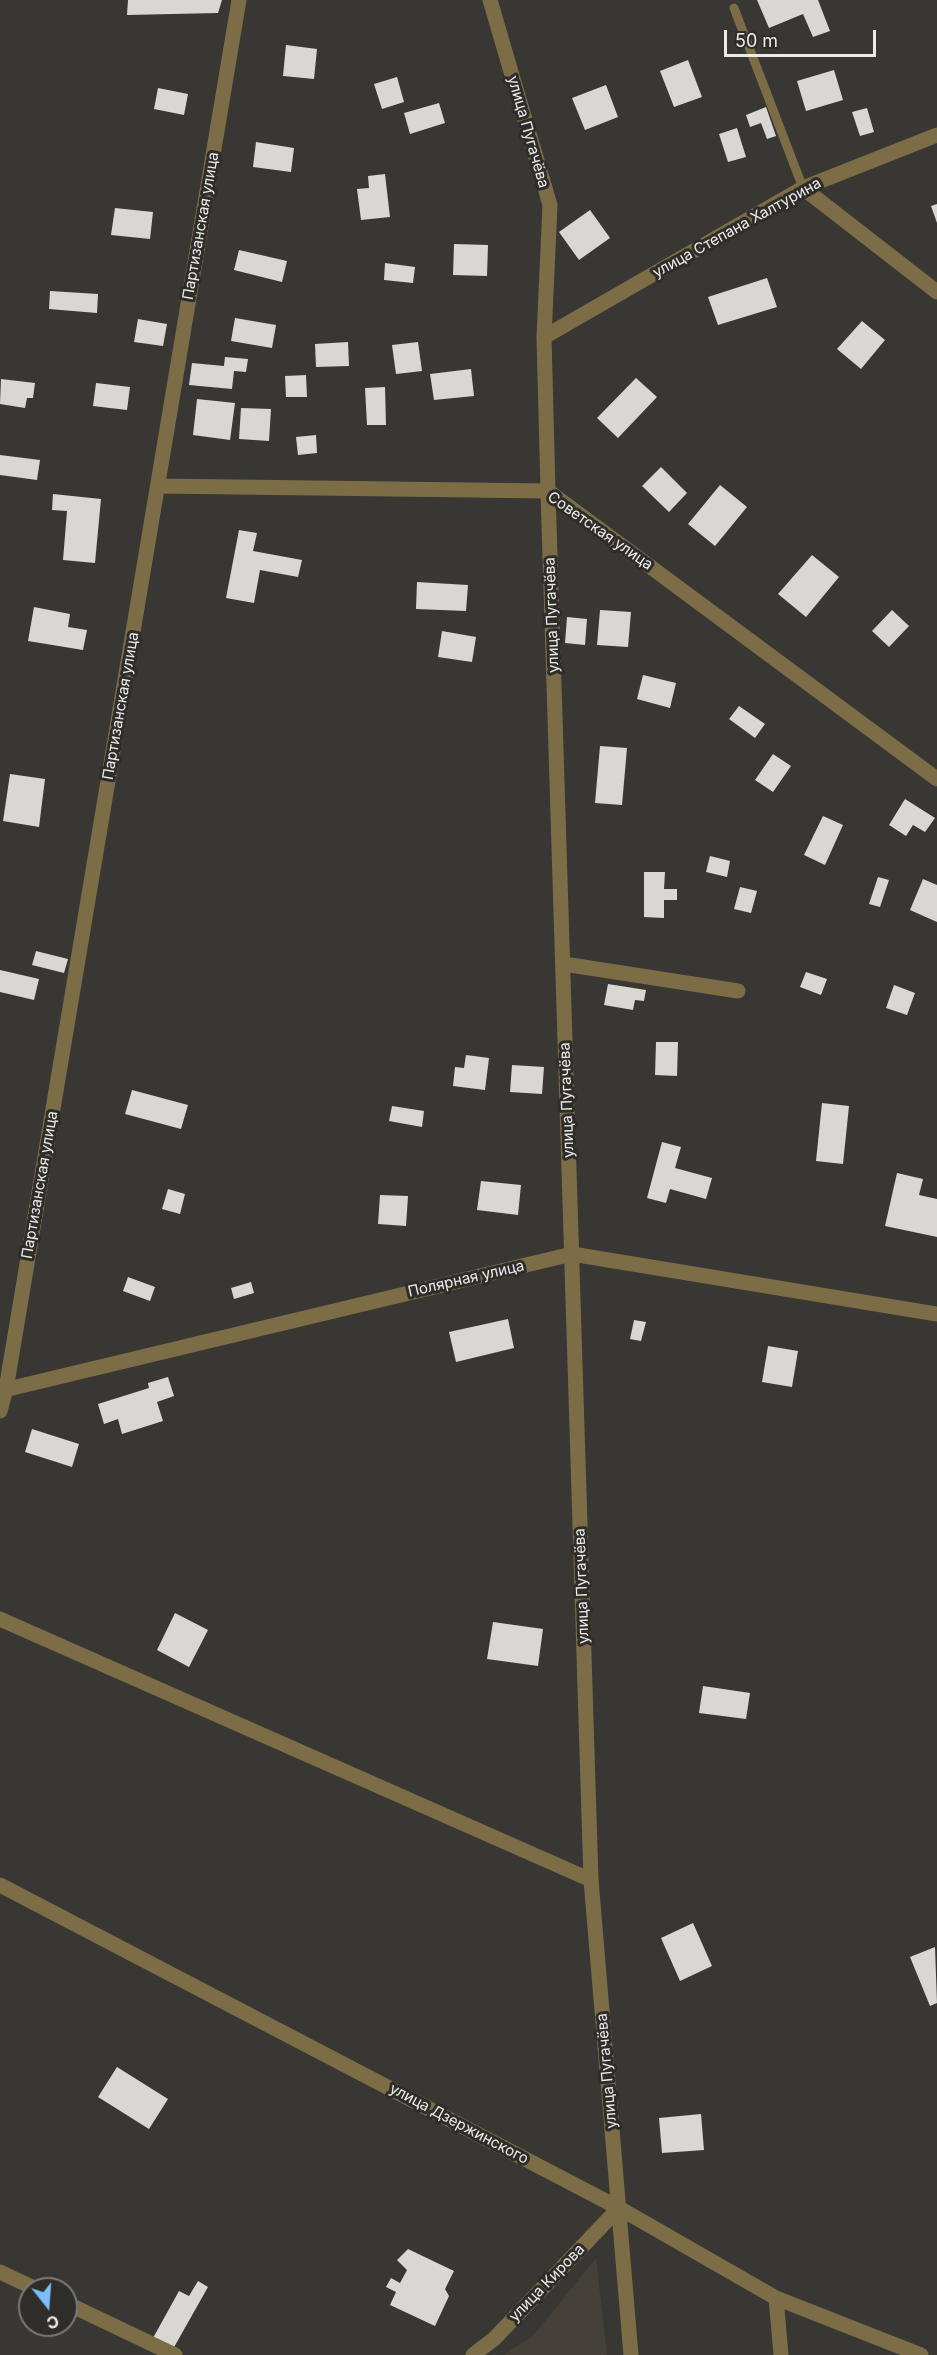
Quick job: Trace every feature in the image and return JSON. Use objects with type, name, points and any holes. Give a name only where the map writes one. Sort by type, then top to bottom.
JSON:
[{"type":"street","name":"Партизанская улица","points":[[0,1411],[239,0]]},
{"type":"street","name":"улица Пугачёва","points":[[490,0],[550,205],[544,337],[591,1880],[631,2355]]},
{"type":"street","name":"улица Степана Халтурина","points":[[544,337],[803,188],[937,135]]},
{"type":"street","points":[[803,188],[937,292]]},
{"type":"street","name":"Советская улица","points":[[158,486],[548,491],[937,779]]},
{"type":"street","points":[[564,964],[738,991]]},
{"type":"street","name":"Полярная улица","points":[[3,1390],[572,1254],[937,1314]]},
{"type":"street","points":[[0,1619],[591,1880]]},
{"type":"street","name":"улица Дзержинского","points":[[0,1885],[619,2208],[776,2298],[921,2355]]},
{"type":"street","name":"улица Кирова","points":[[473,2355],[494,2339],[619,2208]]},
{"type":"street","points":[[0,2272],[18,2280]]},
{"type":"street","points":[[776,2298],[780,2355]]},
{"type":"street","points":[[78,2309],[175,2355]]},
{"type":"lane","points":[[734,8],[803,188]]},
{"type":"shaded area","points":[[596,2258],[607,2355],[504,2355],[533,2336]]},
{"type":"building","points":[[128,0],[222,0],[218,13],[127,15]]},
{"type":"building","points":[[757,0],[818,0],[830,31],[813,37],[803,14],[769,28]]},
{"type":"building","points":[[286,45],[317,49],[314,79],[283,76]]},
{"type":"building","points":[[688,60],[702,97],[674,107],[660,71]]},
{"type":"building","points":[[834,70],[843,100],[806,111],[797,81]]},
{"type":"building","points":[[397,77],[404,102],[382,109],[374,84]]},
{"type":"building","points":[[606,85],[618,117],[585,130],[572,98]]},
{"type":"building","points":[[158,88],[188,94],[184,115],[154,109]]},
{"type":"building","points":[[439,103],[445,123],[410,134],[404,113]]},
{"type":"building","points":[[766,107],[776,136],[767,139],[761,123],[750,127],[746,115]]},
{"type":"building","points":[[867,108],[874,132],[860,136],[852,112]]},
{"type":"building","points":[[737,128],[746,157],[728,162],[719,134]]},
{"type":"building","points":[[256,142],[294,148],[291,172],[253,167]]},
{"type":"building","points":[[385,174],[390,217],[361,220],[357,189],[369,188],[368,176]]},
{"type":"building","points":[[937,204],[937,223],[931,206]]},
{"type":"building","points":[[115,208],[153,212],[150,239],[111,235]]},
{"type":"building","points":[[590,210],[610,238],[579,260],[559,232]]},
{"type":"building","points":[[454,244],[488,245],[487,276],[453,275]]},
{"type":"building","points":[[239,250],[287,261],[282,282],[234,270]]},
{"type":"building","points":[[385,263],[415,267],[413,283],[384,280]]},
{"type":"building","points":[[767,278],[777,307],[718,325],[708,297]]},
{"type":"building","points":[[50,291],[98,294],[97,313],[49,309]]},
{"type":"building","points":[[235,318],[276,325],[272,348],[231,341]]},
{"type":"building","points":[[138,319],[167,324],[163,346],[134,342]]},
{"type":"building","points":[[862,321],[885,340],[861,369],[837,349]]},
{"type":"building","points":[[348,342],[349,366],[316,367],[315,344]]},
{"type":"building","points":[[418,342],[422,371],[396,374],[392,345]]},
{"type":"building","points":[[225,357],[248,359],[246,372],[234,371],[232,389],[189,385],[192,363],[224,366]]},
{"type":"building","points":[[471,369],[474,396],[434,400],[430,374]]},
{"type":"building","points":[[306,375],[307,397],[286,397],[285,376]]},
{"type":"building","points":[[636,378],[657,397],[618,438],[597,418]]},
{"type":"building","points":[[1,379],[35,383],[33,398],[27,398],[25,408],[0,404]]},
{"type":"building","points":[[96,383],[130,387],[127,410],[93,406]]},
{"type":"building","points":[[385,387],[386,425],[367,425],[365,388]]},
{"type":"building","points":[[197,399],[235,403],[230,440],[193,435]]},
{"type":"building","points":[[241,408],[271,409],[269,441],[239,439]]},
{"type":"building","points":[[316,435],[317,453],[298,455],[296,437]]},
{"type":"building","points":[[0,455],[40,460],[37,480],[0,475]]},
{"type":"building","points":[[661,467],[687,493],[669,512],[642,486]]},
{"type":"building","points":[[720,485],[747,507],[715,546],[688,524]]},
{"type":"building","points":[[53,494],[101,499],[95,563],[63,560],[67,511],[52,510]]},
{"type":"building","points":[[239,530],[257,533],[253,551],[302,560],[298,577],[260,570],[254,603],[226,598]]},
{"type":"building","points":[[812,555],[839,577],[806,617],[778,594]]},
{"type":"building","points":[[417,582],[468,585],[466,611],[416,609]]},
{"type":"building","points":[[34,607],[70,614],[68,627],[87,630],[83,650],[28,641]]},
{"type":"building","points":[[600,610],[631,612],[628,647],[597,645]]},
{"type":"building","points":[[892,610],[909,626],[889,647],[872,631]]},
{"type":"building","points":[[567,617],[587,619],[585,645],[565,643]]},
{"type":"building","points":[[442,631],[476,637],[472,662],[438,657]]},
{"type":"building","points":[[643,675],[676,683],[670,708],[637,699]]},
{"type":"building","points":[[739,706],[765,724],[755,738],[729,719]]},
{"type":"building","points":[[600,746],[627,748],[622,805],[595,803]]},
{"type":"building","points":[[773,754],[791,766],[773,792],[755,780]]},
{"type":"building","points":[[10,774],[45,779],[39,827],[3,821]]},
{"type":"building","points":[[905,799],[935,818],[925,832],[913,825],[906,836],[889,825]]},
{"type":"building","points":[[823,816],[843,825],[825,865],[804,855]]},
{"type":"building","points":[[710,856],[730,861],[727,877],[706,872]]},
{"type":"building","points":[[644,872],[665,872],[664,889],[677,889],[677,900],[664,900],[664,918],[644,917]]},
{"type":"building","points":[[878,877],[889,880],[880,907],[869,904]]},
{"type":"building","points":[[923,879],[937,885],[937,922],[910,910]]},
{"type":"building","points":[[740,887],[757,891],[751,913],[734,909]]},
{"type":"building","points":[[36,951],[68,959],[64,973],[32,965]]},
{"type":"building","points":[[0,970],[39,979],[34,1000],[0,992]]},
{"type":"building","points":[[806,972],[827,979],[821,995],[800,987]]},
{"type":"building","points":[[608,984],[646,990],[644,1001],[635,1000],[633,1010],[604,1005]]},
{"type":"building","points":[[894,985],[915,993],[907,1015],[886,1008]]},
{"type":"building","points":[[656,1042],[678,1042],[677,1076],[655,1075]]},
{"type":"building","points":[[466,1055],[489,1058],[485,1090],[453,1086],[455,1067],[464,1068]]},
{"type":"building","points":[[512,1065],[544,1067],[542,1094],[510,1092]]},
{"type":"building","points":[[132,1090],[188,1105],[181,1129],[125,1114]]},
{"type":"building","points":[[822,1103],[849,1106],[843,1164],[816,1161]]},
{"type":"building","points":[[392,1106],[424,1111],[422,1127],[389,1121]]},
{"type":"building","points":[[662,1142],[681,1147],[675,1168],[712,1178],[706,1199],[670,1189],[666,1203],[647,1198]]},
{"type":"building","points":[[897,1173],[923,1179],[919,1195],[937,1199],[937,1237],[885,1226]]},
{"type":"building","points":[[481,1181],[521,1185],[518,1215],[477,1210]]},
{"type":"building","points":[[168,1189],[185,1194],[180,1214],[162,1209]]},
{"type":"building","points":[[380,1195],[408,1196],[406,1226],[378,1224]]},
{"type":"building","points":[[128,1277],[155,1287],[150,1301],[123,1291]]},
{"type":"building","points":[[251,1282],[254,1293],[234,1299],[231,1288]]},
{"type":"building","points":[[508,1319],[514,1348],[456,1362],[449,1332]]},
{"type":"building","points":[[634,1320],[646,1322],[641,1341],[630,1339]]},
{"type":"building","points":[[768,1346],[798,1351],[792,1387],[762,1382]]},
{"type":"building","points":[[168,1377],[174,1396],[157,1402],[163,1421],[122,1434],[118,1419],[104,1424],[98,1404],[149,1388],[148,1383]]},
{"type":"building","points":[[32,1429],[79,1444],[72,1467],[25,1452]]},
{"type":"building","points":[[175,1613],[208,1630],[189,1667],[157,1650]]},
{"type":"building","points":[[493,1622],[543,1629],[538,1666],[487,1659]]},
{"type":"building","points":[[703,1686],[750,1693],[746,1719],[699,1713]]},
{"type":"building","points":[[693,1923],[712,1966],[680,1981],[661,1938]]},
{"type":"building","points":[[935,1947],[937,2003],[930,2006],[910,1957]]},
{"type":"building","points":[[117,2067],[168,2099],[149,2129],[98,2097]]},
{"type":"building","points":[[701,2114],[704,2150],[662,2153],[659,2118]]},
{"type":"building","points":[[408,2249],[454,2271],[445,2289],[449,2296],[435,2326],[390,2305],[396,2292],[386,2287],[391,2278],[400,2283],[407,2270],[397,2260]]},
{"type":"building","points":[[198,2281],[208,2287],[173,2349],[153,2338],[179,2291],[189,2296]]}]
